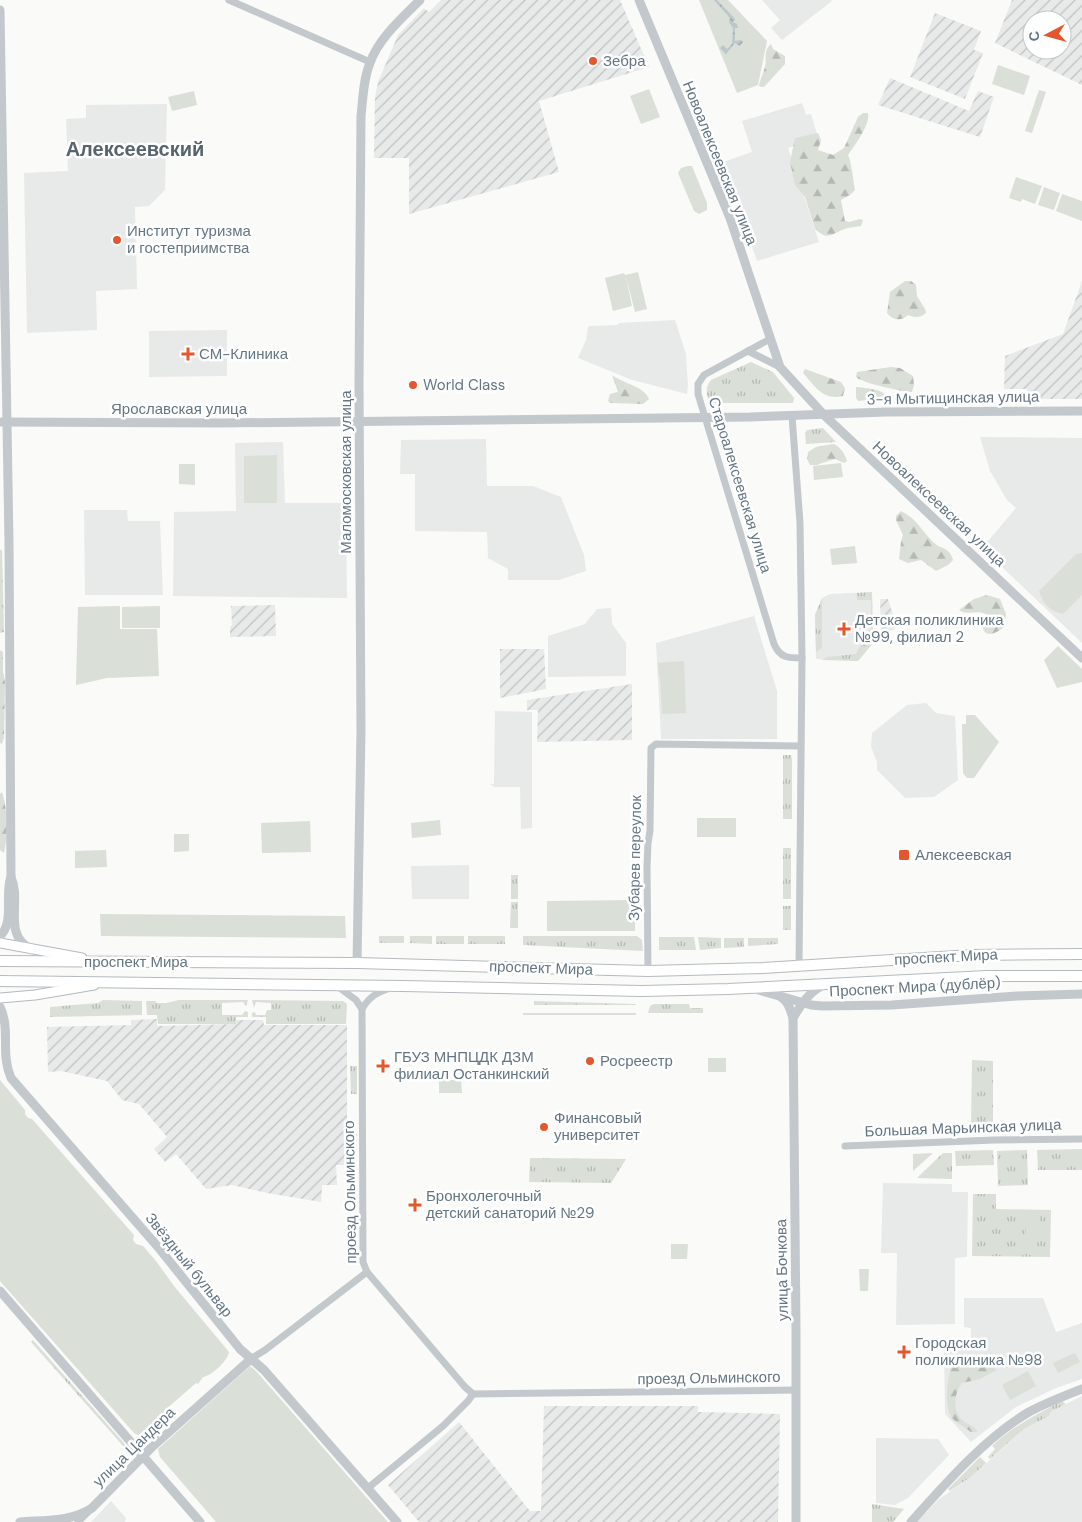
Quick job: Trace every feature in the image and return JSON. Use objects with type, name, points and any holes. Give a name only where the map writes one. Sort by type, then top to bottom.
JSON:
[{"type":"main road","points":[[0,943],[100,962]]},
{"type":"main road","name":"проспект Мира","points":[[0,962],[358,963],[648,971],[799,966],[972,955],[1082,954]]},
{"type":"main road","name":"проспект Мира","points":[[0,981],[642,991],[752,988],[987,976],[1082,976]]},
{"type":"main road","points":[[0,998],[36,995],[107,983]]},
{"type":"street","points":[[229,0],[370,62]]},
{"type":"street","name":"Маломосковская улица","points":[[358,963],[361,731],[359,421],[361,116],[364,88],[370,62],[387,34],[420,0]]},
{"type":"street","name":"Новоалексеевская улица","points":[[639,0],[730,218],[780,367]]},
{"type":"street","points":[[0,10],[3,422],[9,542],[11,877],[8,888],[7,926],[0,936]]},
{"type":"street","name":"Староалексеевская улица","points":[[770,339],[701,377],[698,384],[698,394],[774,644],[778,652],[783,656],[802,658]]},
{"type":"street","name":"Новоалексеевская улица","points":[[748,351],[780,367],[824,415],[1082,658]]},
{"type":"street","name":"3-я Мытищинская улица","points":[[705,417],[904,412],[1082,411]]},
{"type":"street","points":[[792,416],[800,523],[802,658],[799,966]]},
{"type":"street","name":"Ярославская улица","points":[[3,422],[223,423],[705,417]]},
{"type":"street","name":"Зубарев переулок","points":[[648,971],[647,867],[650,831],[650,752],[653,746],[800,746]]},
{"type":"street","points":[[11,877],[14,886],[16,935],[22,943],[36,951]]},
{"type":"street","points":[[793,1018],[811,992],[826,984]]},
{"type":"street","points":[[334,985],[350,994],[362,1009],[367,1000],[374,994],[403,986]]},
{"type":"street","name":"Проспект Мира (дублёр)","points":[[752,988],[802,1003],[822,1006],[892,1005],[974,998],[1082,994]]},
{"type":"street","name":"улица Бочкова","points":[[781,997],[786,1001],[793,1018],[796,1522]]},
{"type":"street","name":"Звёздный бульвар","points":[[0,1007],[3,1016],[3,1062],[12,1078],[158,1247],[240,1349],[252,1358],[397,1522]]},
{"type":"street","name":"проезд Ольминского","points":[[362,1009],[362,1258],[364,1267],[366,1272],[473,1394],[796,1390]]},
{"type":"street","name":"Большая Марьинская улица","points":[[845,1146],[994,1140],[1082,1139]]},
{"type":"street","points":[[252,1358],[366,1272]]},
{"type":"street","points":[[0,1291],[200,1522]]},
{"type":"street","name":"улица Цандера","points":[[20,1522],[71,1517],[92,1508],[142,1456],[252,1358]]},
{"type":"street","points":[[911,1522],[979,1452],[1011,1424],[1051,1401],[1082,1389]]},
{"type":"street","points":[[368,1488],[443,1426],[468,1402],[473,1394]]},
{"type":"street","points":[[78,1522],[92,1508]]},
{"type":"shaded area","points":[[441,0],[620,0],[649,67],[539,101],[559,172],[409,214],[409,158],[374,158],[375,97],[378,82],[398,35],[424,8],[429,12]]},
{"type":"shaded area","points":[[762,0],[832,1],[782,40],[771,28],[780,20]]},
{"type":"shaded area","points":[[1012,0],[1082,0],[1082,85],[1030,60],[1072,60],[1072,10],[1022,10],[1022,56],[995,43]]},
{"type":"shaded area","points":[[935,13],[981,31],[974,50],[983,53],[965,99],[910,77]]},
{"type":"shaded area","points":[[890,78],[969,111],[978,91],[994,97],[980,137],[878,105]]},
{"type":"shaded area","points":[[802,103],[806,115],[811,114],[818,137],[788,148],[819,242],[757,261],[723,162],[752,152],[742,121]]},
{"type":"shaded area","points":[[167,104],[165,190],[149,206],[135,207],[137,289],[96,291],[97,330],[27,333],[24,173],[68,171],[66,119],[86,118],[86,105]]},
{"type":"shaded area","points":[[1082,281],[1082,399],[1028,399],[1027,389],[1004,389],[1005,356],[1063,334]]},
{"type":"shaded area","points":[[675,320],[686,354],[687,394],[632,380],[578,358],[586,340],[588,327],[590,326]]},
{"type":"shaded area","name":"СМ-Клиника","points":[[227,330],[227,376],[149,377],[149,331]]},
{"type":"shaded area","points":[[980,437],[1082,438],[1082,643],[982,548],[1016,508],[1007,500],[990,471]]},
{"type":"shaded area","points":[[486,439],[487,486],[533,486],[561,497],[584,555],[586,571],[559,580],[508,580],[508,569],[488,558],[487,532],[415,531],[415,474],[400,474],[401,440]]},
{"type":"shaded area","points":[[283,442],[285,503],[346,503],[347,598],[173,596],[174,512],[236,511],[235,443]]},
{"type":"shaded area","points":[[84,510],[127,510],[128,521],[160,521],[163,595],[85,595]]},
{"type":"shaded area","name":"Детская поликлиника №99, филиал 2","points":[[872,592],[873,643],[858,661],[816,659],[815,615],[822,598],[830,594]]},
{"type":"shaded area","points":[[880,599],[888,599],[896,624],[894,630],[881,631]]},
{"type":"shaded area","points":[[275,605],[276,636],[230,637],[230,627],[232,625],[231,606]]},
{"type":"shaded area","points":[[611,608],[612,624],[626,643],[626,676],[548,677],[548,636],[585,624],[597,609]]},
{"type":"shaded area","points":[[754,616],[777,691],[777,739],[661,739],[656,643]]},
{"type":"shaded area","points":[[500,649],[544,649],[546,689],[500,698]]},
{"type":"shaded area","points":[[632,684],[632,740],[537,742],[538,710],[527,710],[527,700]]},
{"type":"shaded area","points":[[926,703],[936,713],[955,716],[958,780],[934,797],[905,798],[877,770],[877,762],[871,747],[872,733],[907,705]]},
{"type":"shaded area","points":[[495,711],[532,712],[532,828],[521,829],[520,787],[494,787],[490,784],[494,784]]},
{"type":"shaded area","points":[[469,865],[469,899],[412,899],[411,866]]},
{"type":"shaded area","points":[[157,1019],[157,1026],[236,1024],[236,1020],[263,1020],[264,1025],[347,1025],[347,1165],[336,1165],[337,1185],[322,1185],[321,1202],[232,1185],[206,1189],[176,1154],[165,1162],[154,1149],[167,1137],[139,1104],[122,1100],[107,1081],[61,1071],[48,1072],[47,1027],[131,1025],[131,1020]]},
{"type":"shaded area","points":[[883,1183],[952,1184],[952,1192],[968,1192],[967,1257],[955,1258],[955,1324],[896,1325],[897,1253],[881,1253]]},
{"type":"shaded area","points":[[964,1298],[1043,1298],[1056,1332],[1082,1323],[1082,1379],[1056,1388],[1016,1407],[971,1442],[945,1414],[944,1350],[971,1349],[971,1328],[964,1327]]},
{"type":"shaded area","points":[[1082,1396],[1082,1522],[916,1522],[938,1500],[972,1476],[1024,1429],[1049,1416],[1052,1411]]},
{"type":"shaded area","points":[[544,1406],[698,1406],[698,1412],[780,1414],[778,1522],[419,1522],[388,1485],[459,1422],[530,1511],[541,1511]]},
{"type":"shaded area","points":[[876,1438],[938,1439],[949,1455],[908,1498],[895,1505],[876,1503]]},
{"type":"shaded area","points":[[111,1501],[126,1518],[125,1522],[91,1522]]},
{"type":"green space","points":[[699,0],[728,0],[767,41],[758,85],[737,93]]},
{"type":"green space","points":[[771,44],[773,49],[785,56],[785,64],[764,87],[761,87],[759,86],[765,67],[766,52]]},
{"type":"green space","points":[[998,65],[1030,76],[1024,95],[992,84]]},
{"type":"green space","points":[[649,89],[660,117],[641,124],[630,96]]},
{"type":"green space","points":[[1039,90],[1046,92],[1032,133],[1025,131]]},
{"type":"green space","points":[[194,91],[197,105],[172,111],[168,97]]},
{"type":"green space","points":[[863,113],[868,113],[867,123],[848,155],[855,190],[841,200],[845,221],[863,220],[861,226],[847,228],[827,236],[815,229],[805,197],[795,185],[790,162],[795,138],[818,133],[821,140],[818,150],[833,155],[844,148],[858,117]]},
{"type":"green space","points":[[692,166],[707,203],[707,210],[699,214],[694,211],[678,173],[681,168]]},
{"type":"green space","points":[[1016,177],[1042,186],[1035,204],[1022,199],[1021,202],[1009,198]]},
{"type":"green space","points":[[1044,187],[1060,193],[1054,210],[1038,205]]},
{"type":"green space","points":[[1062,194],[1082,201],[1082,221],[1056,211]]},
{"type":"green space","points":[[638,272],[647,309],[635,312],[626,277],[632,306],[613,311],[605,278],[624,273],[625,275]]},
{"type":"green space","points":[[905,281],[911,281],[916,285],[917,296],[926,313],[920,317],[908,315],[895,319],[887,313],[890,292]]},
{"type":"green space","points":[[751,362],[773,372],[794,398],[793,403],[710,403],[707,391],[711,380]]},
{"type":"green space","points":[[891,367],[900,368],[913,376],[914,385],[912,392],[892,389],[856,377],[857,372]]},
{"type":"green space","points":[[805,369],[841,382],[845,388],[843,396],[830,396],[820,391],[803,373]]},
{"type":"green space","points":[[612,375],[643,391],[649,399],[643,404],[611,403],[608,401],[610,394],[618,392]]},
{"type":"green space","points":[[856,387],[879,391],[889,398],[858,401],[856,398]]},
{"type":"green space","points":[[823,428],[836,442],[806,444],[805,433],[807,430]]},
{"type":"green space","points":[[833,444],[842,451],[847,461],[844,463],[835,459],[810,465],[807,459],[808,452],[816,447]]},
{"type":"green space","points":[[277,455],[277,503],[244,503],[244,456]]},
{"type":"green space","points":[[841,463],[843,477],[814,480],[813,466]]},
{"type":"green space","points":[[179,464],[195,464],[195,485],[179,484]]},
{"type":"green space","points":[[901,511],[915,521],[933,542],[949,552],[953,560],[948,565],[936,571],[921,560],[908,563],[899,559],[903,535],[896,516]]},
{"type":"green space","points":[[855,546],[857,563],[832,565],[830,549]]},
{"type":"green space","points":[[0,550],[2,550],[4,632],[0,633]]},
{"type":"green space","points":[[1082,553],[1082,595],[1063,614],[1054,611],[1045,603],[1039,591],[1076,554]]},
{"type":"green space","points":[[872,592],[873,643],[858,661],[822,660],[827,657],[856,654],[864,643],[871,643],[871,600],[857,600],[857,593]]},
{"type":"green space","points":[[987,595],[1000,599],[1006,614],[1004,627],[999,631],[989,634],[983,628],[987,615],[959,610],[974,599]]},
{"type":"green space","points":[[822,598],[822,648],[816,652],[815,615]]},
{"type":"green space","points":[[120,606],[120,629],[157,629],[159,676],[107,678],[76,685],[78,607]]},
{"type":"green space","points":[[160,606],[160,628],[122,628],[122,607]]},
{"type":"green space","points":[[1058,646],[1082,669],[1082,682],[1057,688],[1044,660]]},
{"type":"green space","points":[[0,650],[3,652],[5,682],[4,737],[2,744],[0,743]]},
{"type":"green space","points":[[684,661],[686,713],[662,714],[658,663]]},
{"type":"green space","points":[[966,715],[975,715],[999,742],[974,778],[967,778],[963,773],[962,724],[966,724]]},
{"type":"green space","points":[[783,755],[791,755],[792,759],[792,819],[783,819]]},
{"type":"green space","points":[[2,792],[7,822],[4,853],[0,850],[0,794]]},
{"type":"green space","points":[[697,818],[736,818],[736,837],[697,837]]},
{"type":"green space","points":[[440,820],[441,835],[412,838],[411,823]]},
{"type":"green space","points":[[310,821],[311,852],[262,853],[261,823]]},
{"type":"green space","points":[[174,834],[189,834],[189,851],[174,852]]},
{"type":"green space","points":[[783,848],[791,848],[791,899],[783,899]]},
{"type":"green space","points":[[106,850],[107,867],[75,868],[75,851]]},
{"type":"green space","points":[[511,875],[518,875],[518,899],[511,899]]},
{"type":"green space","points":[[635,900],[635,931],[547,931],[547,901]]},
{"type":"green space","points":[[511,902],[518,902],[518,928],[510,928]]},
{"type":"green space","points":[[783,906],[791,906],[791,930],[783,930]]},
{"type":"green space","points":[[100,914],[345,916],[346,938],[101,936]]},
{"type":"green space","points":[[379,936],[404,936],[404,943],[379,943]]},
{"type":"green space","points":[[410,936],[432,936],[432,944],[410,943]]},
{"type":"green space","points":[[436,936],[464,936],[464,944],[436,944]]},
{"type":"green space","points":[[468,936],[505,936],[505,944],[468,944]]},
{"type":"green space","points":[[523,936],[637,936],[642,940],[643,951],[523,945]]},
{"type":"green space","points":[[659,937],[694,937],[696,950],[659,950]]},
{"type":"green space","points":[[698,937],[721,938],[721,948],[700,950]]},
{"type":"green space","points":[[724,938],[744,938],[744,947],[724,948]]},
{"type":"green space","points":[[748,938],[778,938],[778,944],[748,946]]},
{"type":"green space","points":[[103,1000],[142,1001],[142,1015],[50,1017],[50,1007],[98,1003]]},
{"type":"green space","points":[[179,1000],[248,1000],[246,1006],[243,1002],[222,1003],[222,1015],[242,1015],[245,1011],[248,1012],[248,1017],[236,1017],[236,1024],[158,1024],[157,1015],[147,1015],[146,1001],[166,1003]]},
{"type":"green space","points":[[252,1000],[343,1001],[347,1004],[346,1024],[266,1024],[266,1017],[252,1017],[252,1013],[265,1015],[267,1010],[271,1010],[271,1003],[256,1002],[254,1008]]},
{"type":"green space","points":[[534,1001],[635,1004],[636,1005],[534,1005]]},
{"type":"green space","points":[[654,1004],[689,1004],[690,1008],[703,1008],[703,1013],[648,1013],[650,1006]]},
{"type":"green space","points":[[523,1013],[636,1013],[636,1015],[523,1015]]},
{"type":"green space","points":[[708,1058],[726,1058],[726,1072],[708,1072]]},
{"type":"green space","points":[[972,1060],[993,1061],[993,1128],[971,1129]]},
{"type":"green space","points":[[350,1066],[357,1066],[357,1094],[351,1094]]},
{"type":"green space","points":[[0,1080],[25,1110],[28,1118],[32,1119],[134,1235],[133,1240],[136,1244],[143,1246],[156,1261],[174,1286],[229,1352],[226,1360],[219,1368],[203,1377],[198,1384],[196,1383],[165,1410],[166,1413],[140,1436],[134,1433],[0,1281]]},
{"type":"green space","points":[[439,1080],[461,1080],[462,1093],[439,1093]]},
{"type":"green space","points":[[350,1133],[357,1133],[356,1169],[350,1173]]},
{"type":"green space","points":[[1082,1149],[1082,1170],[1038,1170],[1037,1150]]},
{"type":"green space","points":[[993,1150],[994,1165],[956,1166],[955,1151]]},
{"type":"green space","points":[[1027,1150],[1028,1185],[998,1186],[997,1151]]},
{"type":"green space","points":[[933,1153],[913,1171],[913,1154]]},
{"type":"green space","points":[[943,1153],[952,1153],[952,1179],[917,1178]]},
{"type":"green space","points":[[530,1158],[626,1159],[611,1183],[529,1182]]},
{"type":"green space","points":[[973,1194],[996,1194],[996,1209],[1051,1210],[1050,1257],[972,1256]]},
{"type":"green space","points":[[1026,1216],[1040,1216],[1040,1239],[1026,1239]]},
{"type":"green space","points":[[671,1244],[688,1244],[687,1259],[671,1259]]},
{"type":"green space","points":[[859,1269],[869,1269],[868,1291],[860,1291]]},
{"type":"green space","points":[[33,1340],[126,1446],[124,1447],[31,1342]]},
{"type":"green space","points":[[1075,1353],[1080,1362],[1058,1373],[1053,1363]]},
{"type":"green space","points":[[976,1365],[997,1370],[980,1379],[962,1383],[959,1388],[955,1404],[956,1409],[961,1418],[978,1432],[971,1432],[953,1420],[949,1413],[947,1387],[951,1368],[954,1366]]},
{"type":"green space","points":[[250,1366],[388,1522],[216,1522],[160,1457],[158,1449]]},
{"type":"green space","points":[[1028,1371],[1036,1386],[1010,1400],[1002,1385]]},
{"type":"green space","points":[[1062,1401],[1066,1404],[1052,1411],[1049,1416],[1024,1429],[990,1459],[988,1457],[995,1449],[992,1446],[1008,1432]]},
{"type":"green space","points":[[980,1457],[986,1463],[972,1476],[950,1491],[948,1489]]},
{"type":"green space","points":[[872,1504],[904,1509],[893,1522],[872,1522]]},
{"type":"water","points":[[714,0],[717,0],[735,19],[733,22],[737,24],[738,28],[735,28],[735,41],[741,40],[743,42],[740,46],[735,43],[726,54],[720,48],[723,45],[727,49],[732,44],[733,28],[729,22],[730,18]]},
{"type":"place","name":"Зебра","points":[[593,61]]},
{"type":"place","name":"Институт туризма и гостеприимства","points":[[117,240]]},
{"type":"place","name":"СМ-Клиника","points":[[188,354]]},
{"type":"place","name":"World Class","points":[[413,385]]},
{"type":"place","name":"Детская поликлиника №99, филиал 2","points":[[844,629]]},
{"type":"place","name":"Алексеевская","points":[[904,855]]},
{"type":"place","name":"Росреестр","points":[[590,1061]]},
{"type":"place","name":"ГБУЗ МНПЦДК ДЗМ филиал Останкинский","points":[[383,1066]]},
{"type":"place","name":"Финансовый университет","points":[[544,1127]]},
{"type":"place","name":"Бронхолегочный детский санаторий №29","points":[[415,1205]]},
{"type":"place","name":"Городская поликлиника №98","points":[[904,1352]]},
{"type":"district","name":"Алексеевский","points":[[135,149]]}]
